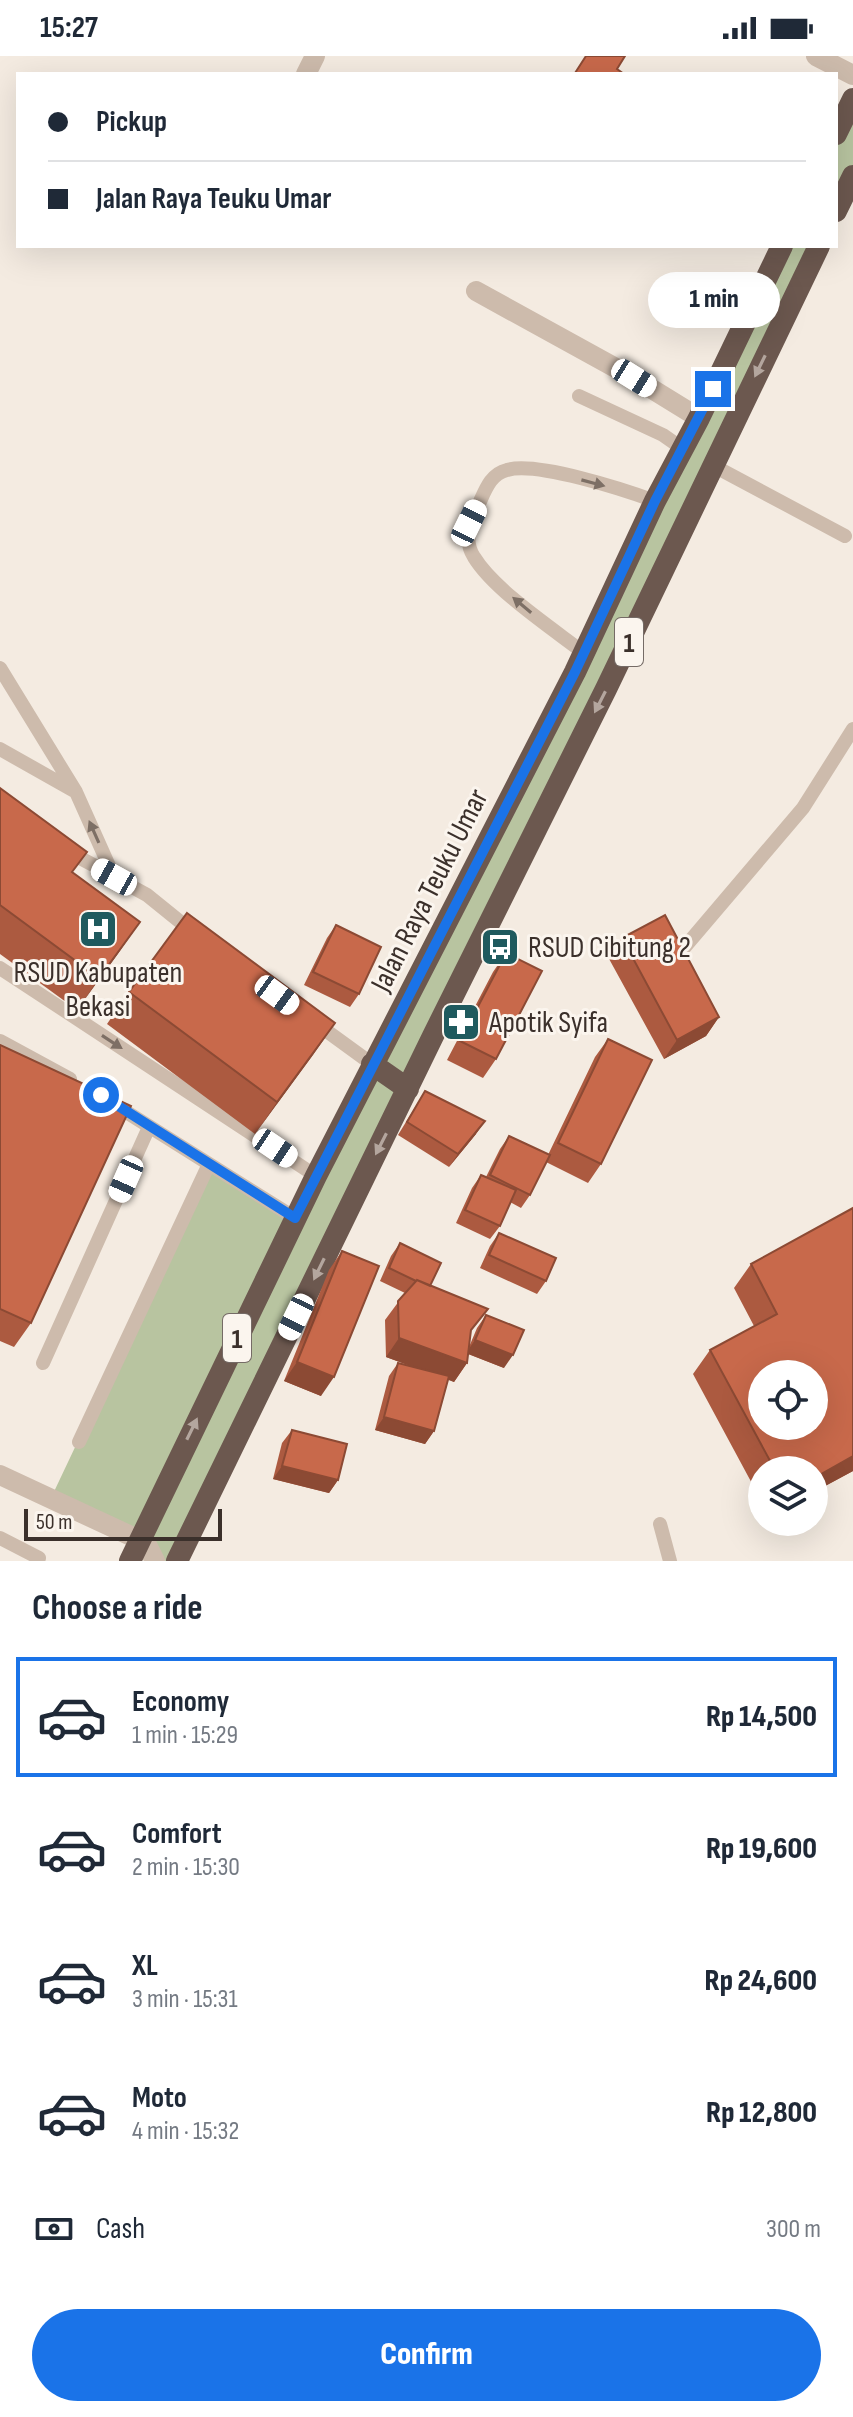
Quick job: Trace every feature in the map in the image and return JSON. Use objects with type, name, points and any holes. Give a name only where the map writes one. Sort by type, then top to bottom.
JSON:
[{"type":"highway","points":[[838,130],[853,99]]},
{"type":"highway","points":[[838,207],[853,176]]},
{"type":"highway","name":"Jalan Raya Teuku Umar","points":[[130,1561],[295,1218],[584,653],[655,501],[781,248]]},
{"type":"highway","name":"1","points":[[177,1561],[614,673],[818,248]]},
{"type":"highway","points":[[584,653],[614,673]]},
{"type":"highway","points":[[372,1064],[408,1089]]},
{"type":"street","points":[[816,56],[853,75]]},
{"type":"street","points":[[476,291],[634,378],[699,418]]},
{"type":"street","points":[[0,1475],[146,1543],[155,1561]]},
{"type":"lane","points":[[579,396],[663,435],[683,449]]},
{"type":"lane","points":[[712,465],[845,536]]},
{"type":"lane","points":[[584,653],[519,603],[488,574],[473,556],[467,539],[469,523],[491,480],[505,470],[523,468],[547,471],[655,501]]},
{"type":"lane","points":[[0,668],[76,792],[114,877]]},
{"type":"lane","points":[[678,955],[803,808],[853,729]]},
{"type":"lane","points":[[0,749],[76,792]]},
{"type":"lane","points":[[51,842],[147,895],[208,944]]},
{"type":"lane","points":[[0,968],[316,1176]]},
{"type":"lane","points":[[296,1009],[372,1064]]},
{"type":"lane","points":[[0,1041],[94,1092],[295,1218]]},
{"type":"lane","points":[[43,1363],[149,1127]]},
{"type":"lane","points":[[79,1442],[209,1164]]},
{"type":"lane","points":[[660,1524],[670,1561]]},
{"type":"lane","points":[[0,1538],[41,1560]]},
{"type":"green space","points":[[853,99],[853,176],[838,207],[838,130]]},
{"type":"green space","points":[[781,248],[818,248],[177,1561],[155,1561],[51,1498],[209,1164],[294,1218]]},
{"type":"building","points":[[586,56],[625,56],[617,69],[621,72],[576,72]]},
{"type":"building","points":[[0,788],[87,852],[72,872],[140,922],[99,978],[0,905]]},
{"type":"building","points":[[187,913],[335,1023],[277,1102],[129,992]]},
{"type":"building","points":[[665,915],[719,1017],[677,1040],[622,938]]},
{"type":"building","points":[[336,925],[381,947],[359,994],[313,972]]},
{"type":"building","points":[[506,953],[542,971],[496,1059],[460,1041]]},
{"type":"building","points":[[608,1039],[652,1060],[601,1164],[558,1143]]},
{"type":"building","points":[[0,1045],[131,1106],[31,1323],[0,1309]]},
{"type":"building","points":[[425,1091],[485,1121],[458,1154],[407,1122]]},
{"type":"building","points":[[509,1136],[550,1155],[530,1195],[490,1175]]},
{"type":"building","points":[[481,1175],[516,1190],[500,1226],[465,1210]]},
{"type":"building","points":[[853,1208],[853,1456],[828,1470],[828,1456],[767,1456],[759,1440],[828,1440],[828,1360],[748,1360],[748,1420],[710,1350],[777,1314],[751,1264]]},
{"type":"building","points":[[499,1233],[556,1258],[546,1281],[489,1255]]},
{"type":"building","points":[[400,1243],[441,1263],[430,1286],[389,1268]]},
{"type":"building","points":[[342,1251],[379,1266],[334,1377],[297,1362]]},
{"type":"building","points":[[417,1280],[488,1309],[471,1330],[467,1363],[399,1338],[398,1301]]},
{"type":"building","points":[[486,1315],[524,1330],[513,1355],[475,1340]]},
{"type":"building","points":[[398,1363],[449,1376],[434,1431],[384,1417]]},
{"type":"building","points":[[292,1430],[347,1444],[338,1480],[282,1466]]},
{"type":"place","name":"RSUD Kabupaten Bekasi","points":[[98,929]]},
{"type":"place","name":"RSUD Cibitung 2","points":[[500,947]]},
{"type":"place","name":"Apotik Syifa","points":[[461,1022]]},
{"type":"route","points":[[101,1095],[295,1218],[575,672],[655,501],[713,389]]}]
